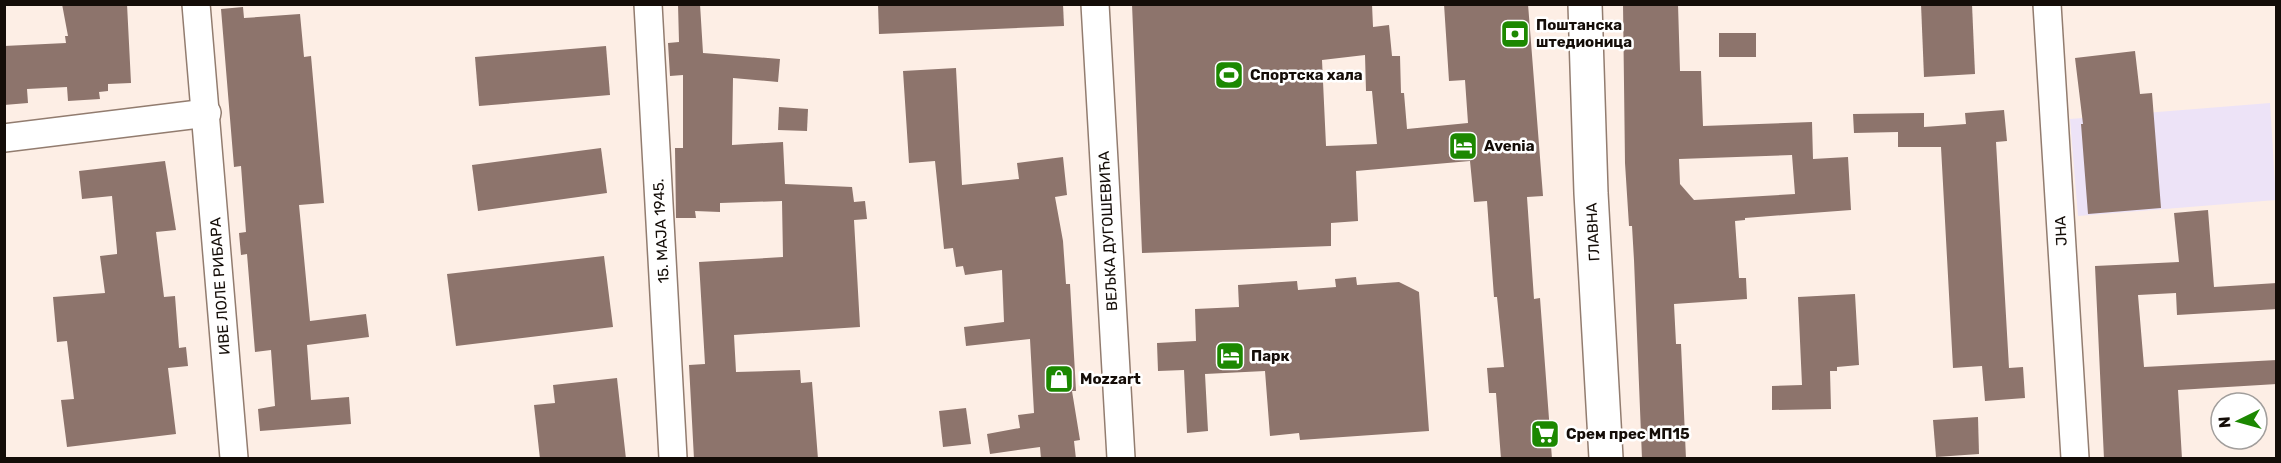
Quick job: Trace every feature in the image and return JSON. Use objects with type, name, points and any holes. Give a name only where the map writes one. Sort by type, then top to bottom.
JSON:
[{"type":"main road","name":"ГЛАВНА","points":[[1585,4],[1606,459]]},
{"type":"street","name":"ИВЕ ЛОЛЕ РИБАРА","points":[[196,4],[207,112],[234,459]]},
{"type":"street","name":"15. МАЈА 1945.","points":[[648,4],[673,459]]},
{"type":"street","name":"ВЕЉКА ДУГОШЕВИЋА","points":[[1095,4],[1121,459]]},
{"type":"street","name":"ЈНА","points":[[2048,4],[2075,459]]},
{"type":"street","points":[[4,138],[207,112]]},
{"type":"shaded area","points":[[2270,103],[2276,200],[2078,216],[2070,119]]},
{"type":"building","points":[[62,4],[127,4],[131,83],[108,84],[108,91],[99,92],[100,99],[68,101],[67,87],[27,89],[28,103],[4,105],[4,46],[66,43],[65,36],[68,36]]},
{"type":"building","points":[[678,4],[700,4],[703,53],[780,59],[778,82],[733,78],[732,145],[783,142],[785,184],[852,187],[854,202],[865,201],[867,219],[854,220],[860,327],[734,335],[736,372],[800,370],[801,383],[812,382],[818,459],[694,459],[689,365],[705,364],[699,262],[783,257],[782,201],[720,203],[720,212],[695,211],[696,218],[676,218],[675,148],[683,148],[683,75],[670,76],[668,43],[679,42]]},
{"type":"building","points":[[878,4],[1063,4],[1064,26],[879,34]]},
{"type":"building","points":[[1132,4],[1372,4],[1373,27],[1389,25],[1392,56],[1400,56],[1401,93],[1404,93],[1407,129],[1468,123],[1465,80],[1449,81],[1444,4],[1528,4],[1543,196],[1527,197],[1534,299],[1540,298],[1552,459],[1501,459],[1496,393],[1489,393],[1487,368],[1504,367],[1497,297],[1494,297],[1487,201],[1474,202],[1470,161],[1356,171],[1358,221],[1331,223],[1331,246],[1142,253]],"holes":[[[1365,55],[1366,91],[1372,91],[1377,144],[1326,146],[1322,60]]]},
{"type":"building","points":[[1623,4],[1678,4],[1680,71],[1701,71],[1703,126],[1812,122],[1813,159],[1848,157],[1851,210],[1745,218],[1745,220],[1735,221],[1739,278],[1746,278],[1747,299],[1674,304],[1676,344],[1681,344],[1686,459],[1642,459],[1634,260],[1632,226],[1629,226],[1625,163]],"holes":[[[1792,155],[1795,194],[1694,200],[1680,184],[1679,159]]]},
{"type":"building","points":[[1921,4],[1972,4],[1975,74],[1924,77]]},
{"type":"building","points":[[243,7],[244,18],[300,14],[304,57],[311,56],[324,203],[299,205],[310,321],[366,314],[369,337],[307,345],[311,400],[349,397],[351,424],[260,431],[258,409],[275,406],[271,350],[255,352],[247,254],[241,255],[239,233],[246,232],[241,166],[234,167],[221,9]]},
{"type":"building","points":[[1719,33],[1756,33],[1756,57],[1719,57]]},
{"type":"building","points":[[606,46],[610,95],[479,106],[475,57]]},
{"type":"building","points":[[2135,51],[2140,94],[2152,93],[2161,208],[2088,214],[2081,124],[2083,124],[2075,58]]},
{"type":"building","points":[[956,68],[962,185],[1019,179],[1017,163],[1063,157],[1067,195],[1055,197],[1063,241],[1066,284],[1070,284],[1076,391],[1072,391],[1080,440],[1074,441],[1076,459],[1041,459],[1040,447],[990,454],[987,434],[1020,428],[1018,415],[1034,413],[1030,339],[966,346],[964,327],[1004,322],[1002,270],[965,275],[963,266],[956,267],[953,248],[944,249],[935,161],[909,163],[903,71]]},
{"type":"building","points":[[779,107],[808,109],[807,131],[778,130]]},
{"type":"building","points":[[2004,110],[2007,141],[1996,142],[2009,368],[2023,367],[2025,398],[1985,401],[1982,366],[1953,368],[1941,147],[1898,147],[1898,132],[1854,133],[1853,114],[1924,113],[1924,127],[1966,124],[1965,113]]},
{"type":"building","points":[[601,148],[607,193],[478,211],[472,165]]},
{"type":"building","points":[[165,161],[176,230],[156,232],[164,297],[175,296],[179,348],[186,347],[188,366],[168,368],[176,434],[67,447],[61,400],[74,399],[67,341],[57,342],[53,297],[105,293],[100,256],[117,254],[112,196],[82,199],[79,171]]},
{"type":"building","points":[[2208,210],[2214,287],[2277,283],[2277,309],[2177,315],[2176,293],[2138,295],[2144,367],[2277,360],[2277,384],[2178,390],[2182,459],[2104,459],[2095,266],[2179,262],[2174,213]]},
{"type":"building","points":[[604,256],[613,327],[456,346],[447,274]]},
{"type":"building","points":[[1356,277],[1357,285],[1399,282],[1419,292],[1429,431],[1300,440],[1299,433],[1270,436],[1265,371],[1205,374],[1208,431],[1187,433],[1184,370],[1158,371],[1157,343],[1196,341],[1195,309],[1239,307],[1238,285],[1297,281],[1298,290],[1336,287],[1335,279]]},
{"type":"building","points":[[1855,294],[1859,365],[1837,367],[1837,371],[1830,371],[1831,409],[1772,410],[1772,386],[1802,385],[1798,297]]},
{"type":"building","points":[[617,378],[626,459],[540,459],[534,405],[555,403],[553,385]]},
{"type":"building","points":[[966,408],[971,444],[943,447],[939,411]]},
{"type":"building","points":[[1978,417],[1979,454],[1936,457],[1933,420]]},
{"type":"place","name":"Поштанска штедионица","points":[[1515,34]]},
{"type":"place","name":"Спортска хала","points":[[1229,75]]},
{"type":"place","name":"Avenia","points":[[1463,146]]},
{"type":"place","name":"Парк","points":[[1230,356]]},
{"type":"place","name":"Mozzart","points":[[1059,379]]},
{"type":"place","name":"Срем прес МП15","points":[[1545,434]]}]
